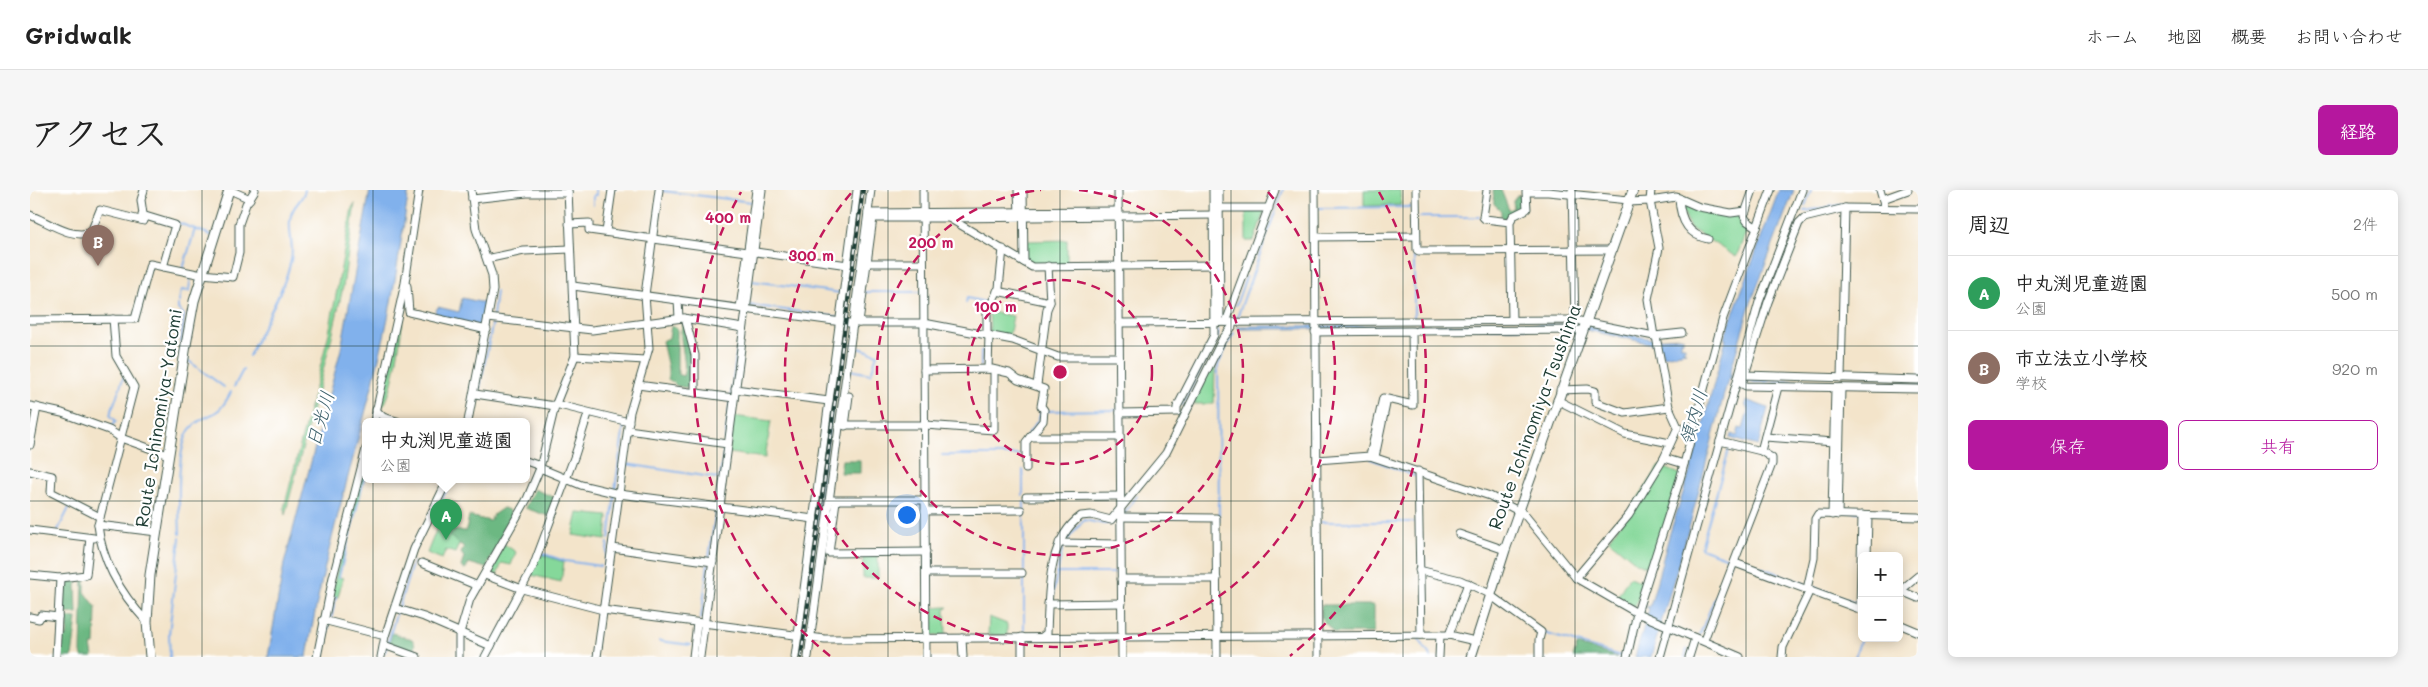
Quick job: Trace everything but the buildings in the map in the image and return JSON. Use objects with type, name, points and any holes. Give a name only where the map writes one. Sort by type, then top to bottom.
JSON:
[{"type":"main road","name":"Route Ichinomiya-Yatomi","points":[[150,657],[147,622],[149,582],[194,301],[230,190]]},
{"type":"main road","name":"Route Ichinomiya-Tsushima","points":[[1471,657],[1490,594],[1560,390],[1585,326],[1633,190]]},
{"type":"street","points":[[30,215],[75,234],[84,235],[91,232],[100,210],[144,221],[141,200],[144,190]]},
{"type":"street","points":[[230,190],[250,199]]},
{"type":"street","points":[[30,320],[135,319],[150,264],[202,274],[233,277],[239,253],[239,224],[255,190]]},
{"type":"street","points":[[375,418],[405,284],[419,190]]},
{"type":"street","points":[[469,418],[477,394],[487,330],[491,318],[493,283],[476,229],[474,199],[471,190]]},
{"type":"street","points":[[606,232],[612,190]]},
{"type":"street","points":[[597,657],[629,422],[649,348],[645,295],[659,190]]},
{"type":"street","points":[[693,657],[713,562],[743,328],[743,308],[756,190]]},
{"type":"street","points":[[750,252],[762,190]]},
{"type":"street","points":[[795,657],[857,190]]},
{"type":"street","points":[[808,657],[856,323],[871,190]]},
{"type":"street","points":[[923,190],[926,657]]},
{"type":"street","points":[[1018,190],[1024,262]]},
{"type":"street","points":[[1021,214],[1024,190]]},
{"type":"street","points":[[1118,190],[1122,657]]},
{"type":"street","points":[[1213,190],[1223,322]]},
{"type":"street","points":[[1219,190],[1215,211],[1214,264],[1223,322]]},
{"type":"street","points":[[1120,413],[1177,412],[1177,407],[1214,334],[1223,322],[1275,190]]},
{"type":"street","points":[[1315,190],[1318,657]]},
{"type":"street","points":[[1416,190],[1416,236],[1417,250],[1419,252],[1612,250]]},
{"type":"street","points":[[1487,190],[1483,217],[1485,219],[1510,222]]},
{"type":"street","points":[[1576,578],[1629,515],[1664,458],[1678,424],[1669,407],[1648,299],[1659,248],[1650,201],[1651,190]]},
{"type":"street","points":[[1753,190],[1744,216],[1747,221],[1757,228]]},
{"type":"street","points":[[1627,657],[1684,464],[1723,318],[1771,190]]},
{"type":"street","points":[[1660,657],[1760,302],[1802,190]]},
{"type":"street","points":[[1880,190],[1884,199],[1885,209]]},
{"type":"street","points":[[1884,199],[1908,190]]},
{"type":"street","points":[[459,657],[460,632],[470,600],[527,499],[540,467],[555,405],[574,356],[573,286],[568,191],[474,199]]},
{"type":"street","points":[[1512,320],[1510,222],[1513,216],[1524,212],[1526,208],[1526,192],[1599,193],[1629,201],[1679,198],[1699,207],[1731,213],[1746,211]]},
{"type":"street","points":[[1573,193],[1575,320]]},
{"type":"street","points":[[1679,198],[1680,210],[1687,228],[1701,238],[1708,239]]},
{"type":"street","points":[[869,217],[1119,214],[1269,208]]},
{"type":"street","points":[[1838,378],[1842,209]]},
{"type":"street","points":[[1918,209],[1842,209],[1808,216],[1799,223],[1768,302],[1742,384],[1746,386],[1778,387],[1918,389]]},
{"type":"street","points":[[923,215],[949,218],[1021,214]]},
{"type":"street","points":[[142,215],[175,225],[162,267]]},
{"type":"street","points":[[949,218],[1032,266],[1214,264]]},
{"type":"street","points":[[569,224],[589,223],[589,230],[848,264]]},
{"type":"street","points":[[1316,237],[1416,236]]},
{"type":"street","points":[[491,258],[524,251],[570,248]]},
{"type":"street","points":[[842,425],[925,426],[994,430],[986,312],[997,291],[1003,250]]},
{"type":"street","points":[[864,263],[923,263]]},
{"type":"street","points":[[1037,385],[1050,302],[1048,266]]},
{"type":"street","points":[[405,284],[409,312],[487,330]]},
{"type":"street","points":[[573,286],[856,323],[924,323],[1013,340],[1058,356],[1119,357]]},
{"type":"street","points":[[997,291],[1050,302]]},
{"type":"street","points":[[678,300],[695,355],[695,393]]},
{"type":"street","points":[[491,318],[606,330],[682,318],[743,328]]},
{"type":"street","points":[[113,319],[116,356],[134,387],[98,525],[99,539],[115,580],[132,605],[147,622]]},
{"type":"street","points":[[1119,323],[1223,322],[1412,331],[1512,320],[1575,320],[1585,326]]},
{"type":"street","points":[[1042,637],[1047,633],[1049,590],[1059,543],[1080,516],[1090,515],[1107,520],[1120,513],[1166,452],[1222,340],[1232,327],[1223,322]]},
{"type":"street","points":[[1315,327],[1416,330],[1585,326],[1655,336],[1682,333]]},
{"type":"street","points":[[1372,456],[1386,403],[1418,409],[1415,391],[1416,330]]},
{"type":"street","points":[[574,356],[645,360]]},
{"type":"street","points":[[924,370],[991,370],[1009,373],[1018,380],[1044,388],[1041,406],[1044,410],[1042,421],[1026,442],[1026,469]]},
{"type":"street","points":[[1745,375],[1918,380]]},
{"type":"street","points":[[638,385],[734,398]]},
{"type":"street","points":[[1761,451],[1778,387]]},
{"type":"street","points":[[735,388],[829,401]]},
{"type":"street","points":[[1560,390],[1588,388],[1594,391],[1595,402],[1625,413],[1669,407]]},
{"type":"street","points":[[1835,515],[1834,442],[1838,388]]},
{"type":"street","points":[[1835,515],[1838,388]]},
{"type":"street","points":[[477,394],[555,405],[629,422]]},
{"type":"street","points":[[842,425],[849,396]]},
{"type":"street","points":[[1557,400],[1625,434],[1670,444]]},
{"type":"street","points":[[30,445],[34,406],[109,430],[121,438],[168,455]]},
{"type":"street","points":[[376,410],[387,418]]},
{"type":"street","points":[[485,657],[533,567],[567,479],[588,414]]},
{"type":"street","points":[[628,430],[728,444]]},
{"type":"street","points":[[1030,437],[1120,437]]},
{"type":"street","points":[[1765,437],[1834,442]]},
{"type":"street","points":[[1704,640],[1772,464],[1772,458],[1761,451],[1720,441]]},
{"type":"street","points":[[1316,460],[1372,456],[1490,496],[1524,514],[1576,578],[1639,614],[1704,640],[1740,657]]},
{"type":"street","points":[[1664,458],[1684,464]]},
{"type":"street","points":[[530,463],[581,485],[619,494],[814,520]]},
{"type":"street","points":[[317,657],[324,620],[362,465]]},
{"type":"street","points":[[30,471],[52,476],[52,492],[100,517]]},
{"type":"street","points":[[1418,471],[1421,635]]},
{"type":"street","points":[[381,657],[414,548],[446,483]]},
{"type":"street","points":[[1026,497],[1120,496]]},
{"type":"street","points":[[832,500],[925,500]]},
{"type":"street","points":[[832,500],[830,553],[926,552]]},
{"type":"street","points":[[925,511],[1021,510]]},
{"type":"street","points":[[1120,513],[1216,518],[1217,657]]},
{"type":"street","points":[[1782,657],[1783,647],[1808,590],[1814,558],[1815,519],[1818,514],[1918,517]]},
{"type":"street","points":[[1865,515],[1867,552]]},
{"type":"street","points":[[1862,597],[1865,515]]},
{"type":"street","points":[[98,525],[157,532]]},
{"type":"street","points":[[30,530],[99,539]]},
{"type":"street","points":[[1459,534],[1505,550]]},
{"type":"street","points":[[30,575],[60,578],[86,575],[90,538]]},
{"type":"street","points":[[1059,543],[1121,544]]},
{"type":"street","points":[[612,548],[713,562]]},
{"type":"street","points":[[422,563],[478,586]]},
{"type":"street","points":[[1735,563],[1858,608]]},
{"type":"street","points":[[1419,570],[1468,583],[1490,594],[1541,632],[1539,657]]},
{"type":"street","points":[[926,573],[1022,572]]},
{"type":"street","points":[[485,575],[522,589],[603,610],[811,638],[1449,635],[1475,641]]},
{"type":"street","points":[[1903,588],[1918,576]]},
{"type":"street","points":[[56,657],[60,578]]},
{"type":"street","points":[[1121,579],[1217,579]]},
{"type":"street","points":[[1449,635],[1468,583]]},
{"type":"street","points":[[1903,592],[1918,598]]},
{"type":"street","points":[[1048,604],[1122,603]]},
{"type":"street","points":[[397,609],[460,632],[491,646]]},
{"type":"street","points":[[30,618],[39,619],[41,615],[58,617]]},
{"type":"street","points":[[324,620],[386,636]]},
{"type":"street","points":[[700,657],[701,623]]},
{"type":"street","points":[[1903,626],[1918,632]]},
{"type":"street","points":[[1438,657],[1440,635]]},
{"type":"street","points":[[1022,637],[1022,657]]},
{"type":"street","points":[[962,638],[962,657]]},
{"type":"street","points":[[1689,657],[1695,638]]},
{"type":"street","points":[[386,645],[417,657]]},
{"type":"street","points":[[395,657],[397,649]]},
{"type":"green space","points":[[1364,190],[1400,190],[1401,205],[1364,206]]},
{"type":"green space","points":[[1493,190],[1501,190],[1509,210],[1514,208],[1513,201],[1518,195],[1524,197],[1525,207],[1509,219],[1501,218],[1501,211],[1494,204]]},
{"type":"green space","points":[[355,203],[343,287],[285,515],[284,508],[329,333],[352,208]]},
{"type":"green space","points":[[1685,203],[1733,216],[1742,215],[1748,228],[1736,257],[1690,228],[1681,205]]},
{"type":"green space","points":[[1246,209],[1265,209],[1254,241],[1246,241]]},
{"type":"green space","points":[[1067,240],[1067,264],[1033,265],[1026,261],[1026,241]]},
{"type":"green space","points":[[406,295],[394,374],[385,403],[380,409]]},
{"type":"green space","points":[[989,312],[1013,316],[1009,337],[990,333]]},
{"type":"green space","points":[[684,322],[691,346],[693,364],[693,372],[688,388],[677,386],[668,379],[668,368],[662,341],[669,338],[671,326],[677,328],[677,369],[679,375],[683,376],[684,362],[681,334]]},
{"type":"green space","points":[[1213,363],[1215,365],[1214,404],[1193,404]]},
{"type":"green space","points":[[733,416],[771,421],[765,458],[729,453]]},
{"type":"green space","points":[[842,460],[860,460],[860,473],[840,473]]},
{"type":"green space","points":[[1660,466],[1680,474],[1651,568],[1637,563],[1609,540]]},
{"type":"green space","points":[[362,472],[363,483],[338,577],[343,578],[338,597],[332,596]]},
{"type":"green space","points":[[534,489],[558,499],[551,517],[525,508]]},
{"type":"green space","points":[[503,508],[509,510],[513,517],[486,568],[469,563],[465,570],[461,567],[464,557],[461,553],[464,547],[448,535],[449,530],[466,531],[469,516],[490,521],[493,515]]},
{"type":"green space","points":[[578,513],[608,516],[606,540],[573,535]]},
{"type":"green space","points":[[439,523],[463,536],[455,553],[446,550],[442,559],[427,553]]},
{"type":"green space","points":[[504,544],[516,552],[511,565],[502,563],[497,575],[489,573]]},
{"type":"green space","points":[[540,554],[564,562],[561,582],[531,575]]},
{"type":"green space","points":[[863,554],[878,554],[878,578],[863,578]]},
{"type":"green space","points":[[79,577],[76,586],[77,613],[60,614],[62,579]]},
{"type":"green space","points":[[83,577],[85,577],[85,592],[96,607],[95,645],[91,645],[93,657],[82,657],[81,652]]},
{"type":"green space","points":[[1629,577],[1643,582],[1635,607],[1617,597]]},
{"type":"green space","points":[[1321,605],[1374,605],[1374,633],[1334,633],[1321,618]]},
{"type":"green space","points":[[948,607],[945,610],[946,635],[930,636],[928,632],[927,608]]},
{"type":"green space","points":[[61,617],[77,618],[72,657],[58,657],[59,637],[67,636],[68,623],[60,622]]},
{"type":"green space","points":[[989,617],[1007,624],[1007,635],[988,635]]},
{"type":"green space","points":[[392,633],[412,639],[415,645],[412,653],[389,645]]},
{"type":"green space","points":[[1577,645],[1617,657],[1573,657]]},
{"type":"water","points":[[370,190],[409,190],[384,337],[330,544],[307,657],[268,657],[284,564],[341,349]]},
{"type":"water","points":[[1779,190],[1794,190],[1750,305],[1730,373],[1733,375],[1729,375],[1733,378],[1729,377],[1732,380],[1728,379],[1689,528],[1651,657],[1635,657],[1649,609],[1645,606],[1650,607],[1669,536],[1692,465],[1726,339],[1724,338]]},
{"type":"water","points":[[462,298],[489,304],[485,314],[484,327],[433,316],[438,307],[459,312]]},
{"type":"water","points":[[1576,324],[1652,339],[1684,338],[1680,341],[1684,340],[1681,346],[1685,346],[1685,349],[1682,350],[1686,352],[1663,356],[1660,347],[1653,344],[1577,328],[1238,329],[1238,326]]},
{"type":"water","points":[[1746,400],[1768,408],[1758,446],[1730,438],[1731,434],[1737,436],[1739,428],[1743,429],[1748,411],[1745,404]]},
{"type":"waterway","points":[[249,356],[279,295],[288,271],[292,254],[291,216],[305,190]]},
{"type":"waterway","points":[[593,205],[593,195],[596,195],[595,190]]},
{"type":"waterway","points":[[1237,318],[1283,190]]},
{"type":"waterway","points":[[1805,206],[1811,190]]},
{"type":"waterway","points":[[663,191],[752,202]]},
{"type":"waterway","points":[[1268,218],[1275,199]]},
{"type":"waterway","points":[[1805,211],[1840,205],[1880,204]]},
{"type":"waterway","points":[[1319,208],[1410,207]]},
{"type":"waterway","points":[[1419,217],[1479,217]]},
{"type":"waterway","points":[[176,222],[195,229],[183,269]]},
{"type":"waterway","points":[[195,229],[211,235]]},
{"type":"waterway","points":[[1414,251],[1414,318]]},
{"type":"waterway","points":[[179,302],[181,290],[189,291],[191,275]]},
{"type":"waterway","points":[[1236,305],[1246,277]]},
{"type":"waterway","points":[[752,281],[841,293]]},
{"type":"waterway","points":[[493,316],[496,291]]},
{"type":"waterway","points":[[865,292],[920,292]]},
{"type":"waterway","points":[[966,303],[967,298],[985,302],[985,309]]},
{"type":"waterway","points":[[178,305],[178,309],[184,315],[180,354]]},
{"type":"waterway","points":[[749,305],[837,317]]},
{"type":"waterway","points":[[479,392],[493,321]]},
{"type":"waterway","points":[[805,605],[843,325]]},
{"type":"waterway","points":[[1182,405],[1218,336],[1218,329]]},
{"type":"waterway","points":[[738,346],[740,331]]},
{"type":"waterway","points":[[1228,343],[1234,333]]},
{"type":"waterway","points":[[850,370],[871,374],[877,354],[853,346],[853,344]]},
{"type":"waterway","points":[[1219,520],[1218,365],[1227,346]]},
{"type":"waterway","points":[[731,395],[737,349]]},
{"type":"waterway","points":[[981,366],[981,351],[986,350]]},
{"type":"waterway","points":[[186,359],[224,387]]},
{"type":"waterway","points":[[234,387],[243,370]]},
{"type":"waterway","points":[[110,428],[116,421],[110,415],[124,376]]},
{"type":"waterway","points":[[1749,379],[1918,385]]},
{"type":"waterway","points":[[1748,382],[1768,382]]},
{"type":"waterway","points":[[180,534],[180,462],[187,435],[198,422],[217,412],[231,392]]},
{"type":"waterway","points":[[473,418],[478,397]]},
{"type":"waterway","points":[[725,441],[730,401]]},
{"type":"waterway","points":[[1046,411],[1117,410]]},
{"type":"waterway","points":[[1023,445],[1023,441],[1039,419],[1041,411]]},
{"type":"waterway","points":[[615,490],[624,425]]},
{"type":"waterway","points":[[1700,634],[1731,559],[1701,548],[1730,446]]},
{"type":"waterway","points":[[717,503],[724,447]]},
{"type":"waterway","points":[[942,455],[1019,455]]},
{"type":"waterway","points":[[1371,459],[1415,476]]},
{"type":"waterway","points":[[626,464],[717,478]]},
{"type":"waterway","points":[[1023,470],[1023,495]]},
{"type":"waterway","points":[[339,577],[363,483]]},
{"type":"waterway","points":[[437,509],[447,489]]},
{"type":"waterway","points":[[609,539],[615,495]]},
{"type":"waterway","points":[[1123,515],[1137,496]]},
{"type":"waterway","points":[[1024,502],[1024,571]]},
{"type":"waterway","points":[[58,530],[71,504]]},
{"type":"waterway","points":[[709,558],[716,510]]},
{"type":"waterway","points":[[1841,511],[1865,512]]},
{"type":"waterway","points":[[1066,541],[1084,520],[1104,524],[1112,523]]},
{"type":"waterway","points":[[1321,522],[1413,522]]},
{"type":"waterway","points":[[170,657],[169,634],[180,538]]},
{"type":"waterway","points":[[600,605],[608,543]]},
{"type":"waterway","points":[[1052,598],[1063,546]]},
{"type":"waterway","points":[[541,553],[565,561],[600,566]]},
{"type":"waterway","points":[[1739,559],[1805,584]]},
{"type":"waterway","points":[[399,607],[413,561]]},
{"type":"waterway","points":[[701,619],[708,564]]},
{"type":"waterway","points":[[1056,573],[1118,573]]},
{"type":"waterway","points":[[1024,575],[1024,633]]},
{"type":"waterway","points":[[1811,586],[1857,603]]},
{"type":"waterway","points":[[331,619],[336,597]]},
{"type":"waterway","points":[[385,652],[397,611]]},
{"type":"waterway","points":[[593,657],[599,614]]},
{"type":"waterway","points":[[323,657],[329,624]]},
{"type":"waterway","points":[[699,635],[700,628]]},
{"type":"waterway","points":[[1544,633],[1624,657]]},
{"type":"waterway","points":[[1419,639],[1431,657]]},
{"type":"waterway","points":[[659,641],[691,645]]},
{"type":"waterway","points":[[1855,657],[1860,642]]},
{"type":"waterway","points":[[1685,657],[1687,649]]},
{"type":"railway","points":[[801,657],[863,190]]},
{"type":"place","name":"市立法立小学校","points":[[98,266]]},
{"type":"place","name":"中丸渕児童遊園","points":[[446,540]]},
{"type":"water label","name":"領内川","points":[[1693,417]]},
{"type":"water label","name":"日光川","points":[[320,419]]}]
